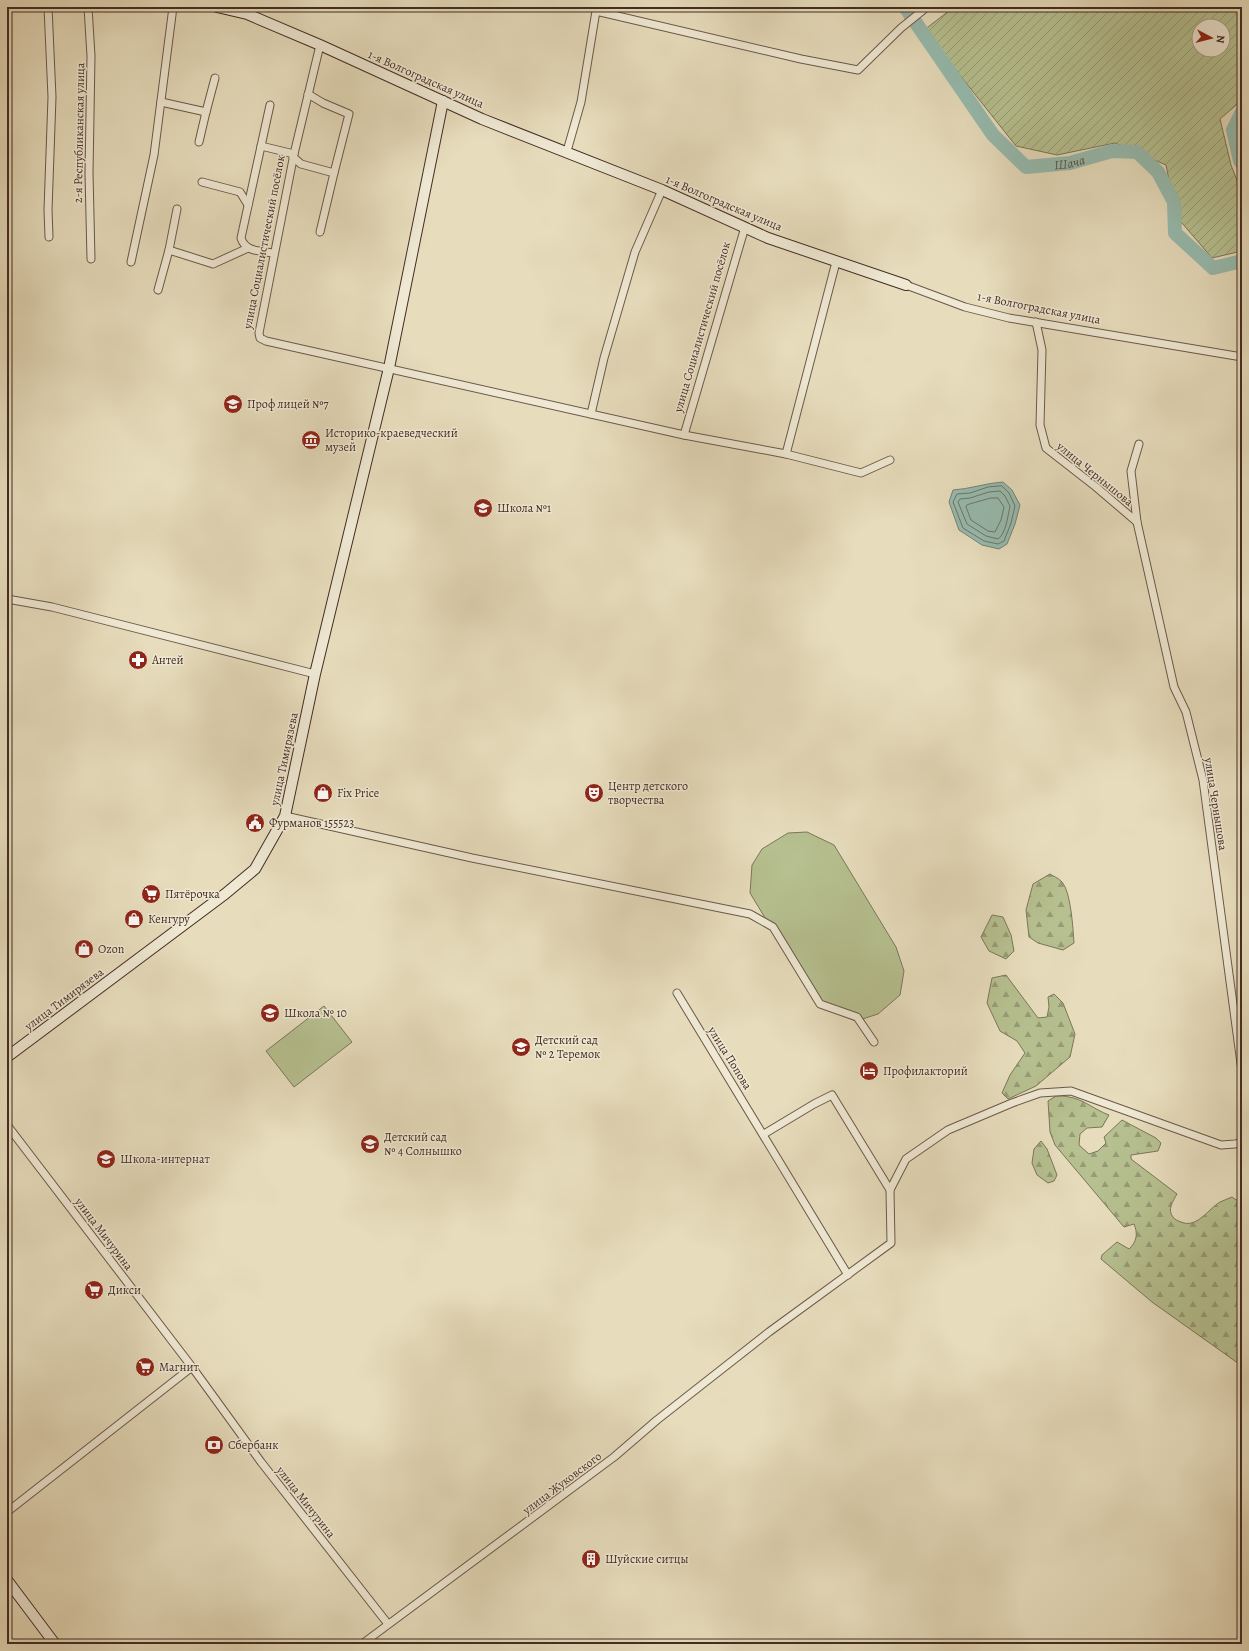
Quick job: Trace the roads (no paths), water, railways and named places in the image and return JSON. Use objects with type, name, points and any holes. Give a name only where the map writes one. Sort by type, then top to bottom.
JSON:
[{"type":"street","points":[[48,7],[52,97],[48,210],[49,237]]},
{"type":"street","name":"2-я Республиканская улица","points":[[88,7],[91,56],[89,173],[91,259]]},
{"type":"street","points":[[131,262],[154,155],[173,7]]},
{"type":"street","name":"1-я Волгоградская улица","points":[[217,7],[247,14],[320,45],[482,119],[568,151],[662,190],[768,238],[906,285],[965,307],[1008,318],[1242,357]]},
{"type":"street","points":[[568,151],[582,102],[596,11],[801,59],[858,70],[901,28],[927,7]]},
{"type":"street","name":"улица Социалистический посёлок","points":[[320,45],[293,155],[259,333],[260,338],[266,341],[591,414],[786,454],[861,473],[890,460]]},
{"type":"street","points":[[199,142],[215,78]]},
{"type":"street","points":[[308,94],[322,104],[350,114],[320,232]]},
{"type":"street","points":[[389,368],[443,101]]},
{"type":"street","points":[[161,102],[206,112]]},
{"type":"street","points":[[270,104],[241,238],[243,243],[248,248],[274,253]]},
{"type":"street","points":[[261,146],[293,155],[301,164],[334,173]]},
{"type":"street","points":[[202,182],[240,192],[248,205]]},
{"type":"street","points":[[591,414],[604,358],[635,252],[662,190]]},
{"type":"street","points":[[158,290],[178,209]]},
{"type":"street","name":"улица Социалистический посёлок","points":[[684,434],[745,228]]},
{"type":"street","points":[[169,250],[213,264],[248,248]]},
{"type":"street","points":[[786,454],[836,262]]},
{"type":"street","name":"улица Чернышова","points":[[1036,322],[1042,350],[1040,425],[1046,448],[1096,487],[1137,522]]},
{"type":"street","name":"улица Тимирязева","points":[[7,1057],[225,894],[254,869],[285,816],[315,674],[389,368]]},
{"type":"street","name":"улица Чернышова","points":[[1139,444],[1131,471],[1137,522],[1174,687],[1186,712],[1203,780],[1242,1071]]},
{"type":"street","points":[[7,599],[52,607],[315,674]]},
{"type":"street","points":[[285,816],[472,858],[750,914],[773,928],[820,1004],[857,1017],[874,1042]]},
{"type":"street","name":"улица Попова","points":[[677,993],[764,1134],[848,1275]]},
{"type":"street","points":[[890,1190],[906,1159],[948,1130],[1040,1093],[1071,1091],[1221,1145],[1242,1142]]},
{"type":"street","points":[[764,1134],[832,1095],[890,1190]]},
{"type":"street","name":"улица Мичурина","points":[[7,1125],[192,1368],[261,1462],[388,1624]]},
{"type":"street","name":"улица Жуковского","points":[[362,1644],[614,1457],[657,1420],[769,1332],[891,1243],[890,1190]]},
{"type":"street","points":[[7,1512],[192,1368]]},
{"type":"street","points":[[7,1580],[55,1644]]},
{"type":"water","points":[[1003,482],[1012,490],[1020,505],[1015,524],[1007,544],[999,549],[982,545],[959,530],[949,502],[953,490]]},
{"type":"waterway","name":"Шача","points":[[905,7],[993,135],[1026,167],[1070,163],[1112,151],[1137,152],[1158,172],[1174,202],[1175,233],[1213,268],[1242,261]]},
{"type":"waterway","name":"Шача","points":[[1242,112],[1233,130],[1240,161],[1242,163]]},
{"type":"place","name":"Проф лицей №7","points":[[233,404]]},
{"type":"place","name":"Историко-краеведческий музей","points":[[311,440]]},
{"type":"place","name":"Школа №1","points":[[483,508]]},
{"type":"place","name":"Антей","points":[[138,660]]},
{"type":"place","name":"Fix Price","points":[[323,793]]},
{"type":"place","name":"Центр детского творчества","points":[[594,793]]},
{"type":"place","name":"Фурманов 155523","points":[[255,823]]},
{"type":"place","name":"Пятёрочка","points":[[151,894]]},
{"type":"place","name":"Кенгуру","points":[[134,919]]},
{"type":"place","name":"Ozon","points":[[84,949]]},
{"type":"place","name":"Школа № 10","points":[[270,1013]]},
{"type":"place","name":"Детский сад № 2 Теремок","points":[[521,1047]]},
{"type":"place","name":"Профилакторий","points":[[869,1071]]},
{"type":"place","name":"Детский сад № 4 Солнышко","points":[[370,1144]]},
{"type":"place","name":"Школа-интернат","points":[[106,1159]]},
{"type":"place","name":"Дикси","points":[[94,1290]]},
{"type":"place","name":"Магнит","points":[[145,1367]]},
{"type":"place","name":"Сбербанк","points":[[214,1445]]},
{"type":"place","name":"Шуйские ситцы","points":[[591,1559]]}]
